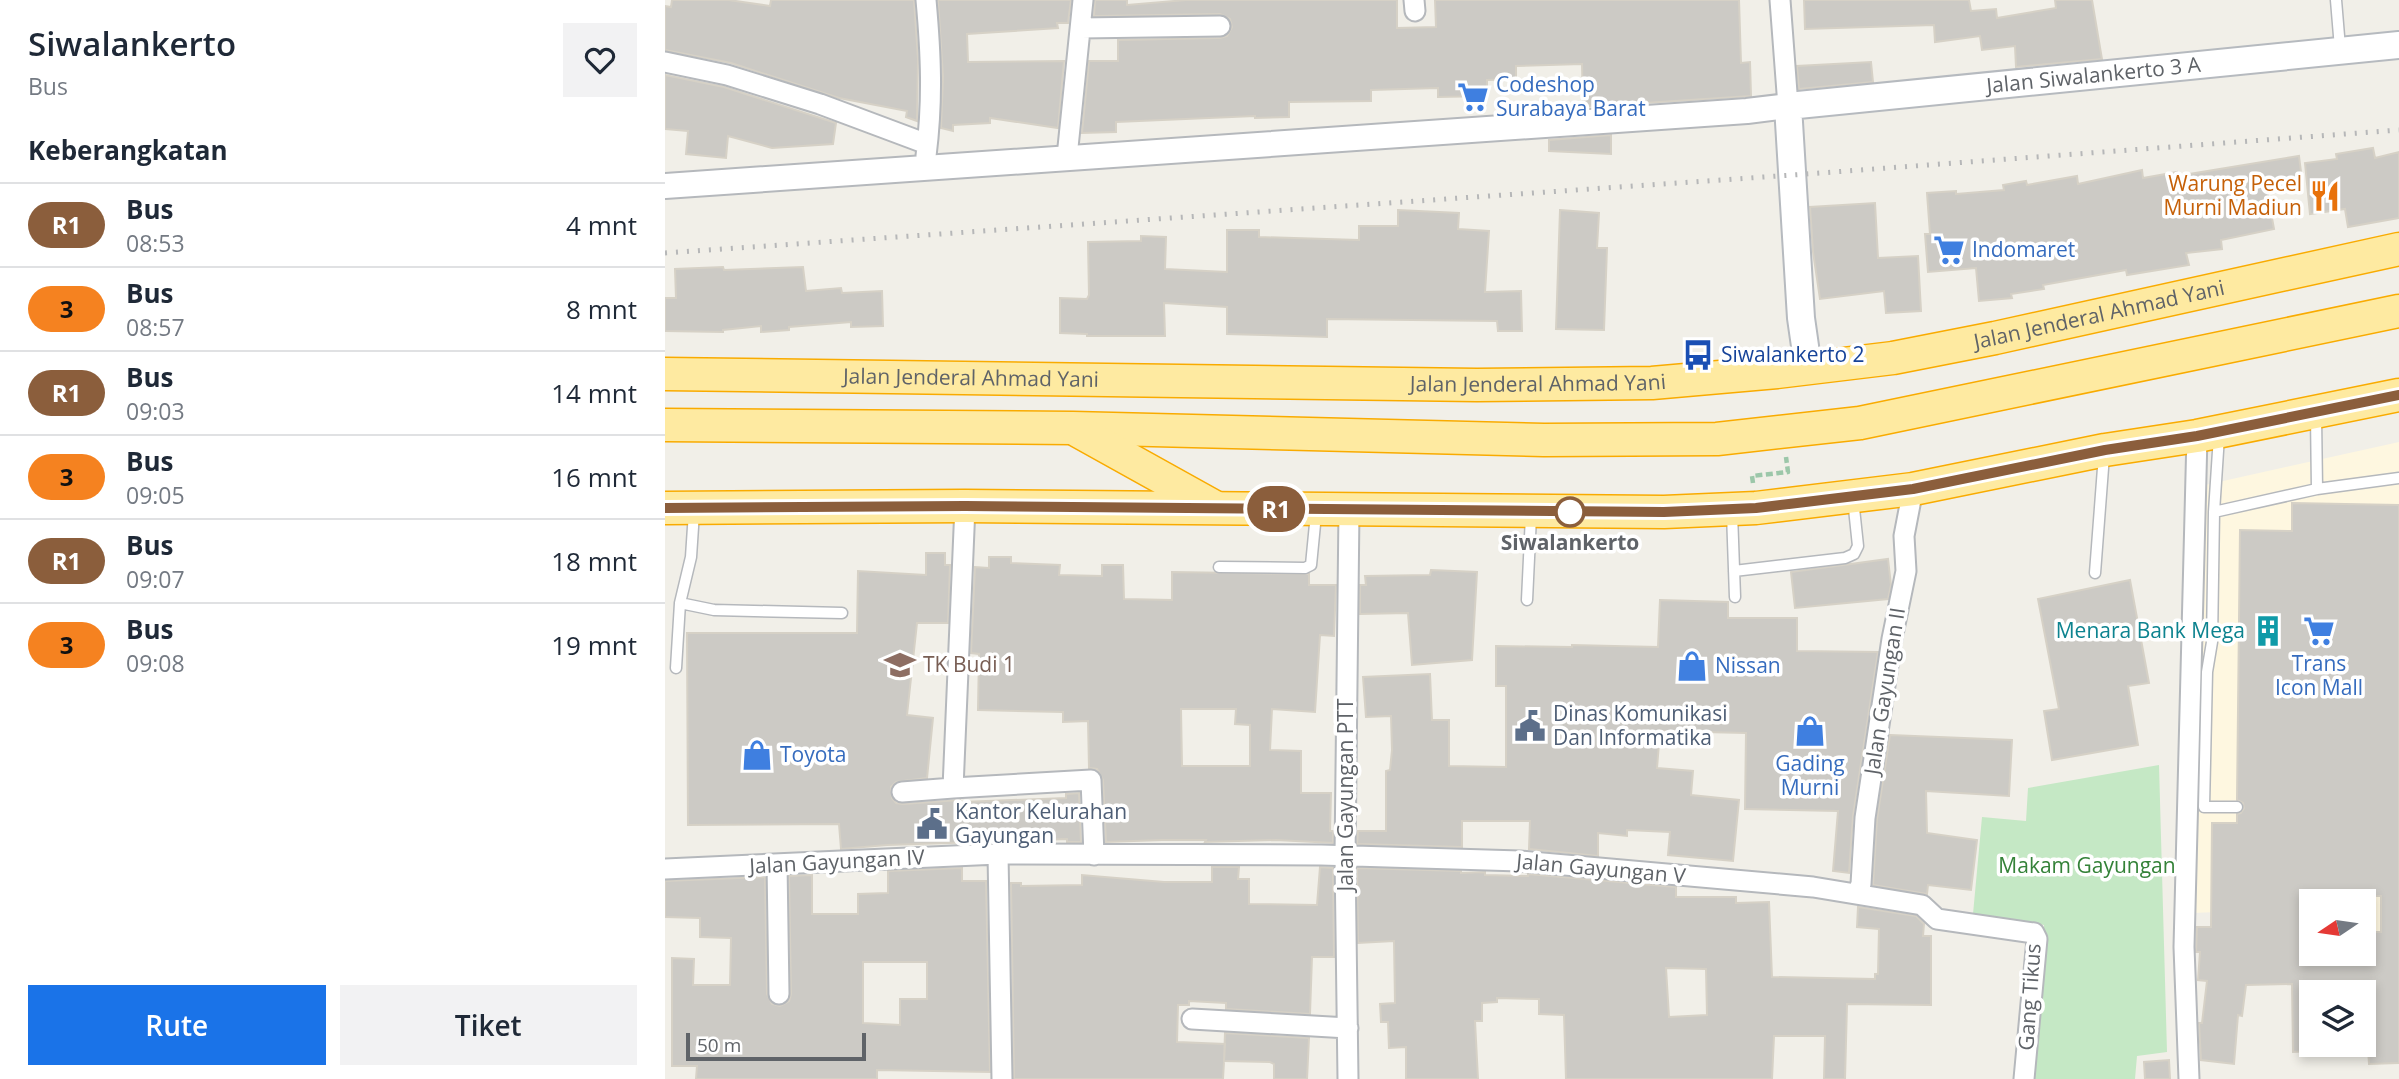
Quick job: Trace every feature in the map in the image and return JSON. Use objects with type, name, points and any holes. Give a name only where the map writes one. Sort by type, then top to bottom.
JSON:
[{"type":"highway","name":"Jalan Jenderal Ahmad Yani","points":[[665,374],[1477,385],[1652,383],[1893,358],[2399,249]]},
{"type":"highway","points":[[665,425],[1073,428],[1544,440],[1717,439],[1860,423],[2399,311]]},
{"type":"highway","points":[[680,508],[965,506],[1664,512],[1732,509],[1913,489],[2399,395]]},
{"type":"highway","points":[[1073,428],[1218,508]]},
{"type":"main road","name":"Jalan Siwalankerto 3 A","points":[[1788,106],[2399,45]]},
{"type":"main road","points":[[1788,106],[1801,318],[1808,367]]},
{"type":"street","points":[[926,0],[931,47],[932,107],[926,156]]},
{"type":"street","points":[[1067,157],[1083,0]]},
{"type":"street","points":[[665,186],[926,156],[1067,157],[1734,112],[1788,106],[1780,0]]},
{"type":"street","points":[[1081,28],[1220,26]]},
{"type":"street","points":[[665,62],[740,79],[820,104],[926,156]]},
{"type":"street","points":[[2189,1079],[2184,947],[2208,434]]},
{"type":"street","name":"Jalan Gayungan II","points":[[1857,894],[1861,884],[1867,804],[1892,639],[1906,571],[1904,536],[1913,489]]},
{"type":"street","points":[[953,788],[965,506]]},
{"type":"street","name":"Jalan Gayungan PTT","points":[[1348,1079],[1345,856],[1349,510]]},
{"type":"street","points":[[902,792],[1091,780],[1094,855]]},
{"type":"street","points":[[998,854],[1002,1079]]},
{"type":"street","name":"Jalan Gayungan IV","points":[[665,869],[998,854],[1345,856]]},
{"type":"street","name":"Jalan Gayungan V","points":[[1345,856],[1520,862],[1813,887],[1857,894]]},
{"type":"street","points":[[777,864],[779,994]]},
{"type":"street","name":"Gang Tikus","points":[[1857,894],[1922,905],[1937,919],[2034,933],[2037,939],[2024,1079]]},
{"type":"street","points":[[1192,1019],[1347,1028]]},
{"type":"lane","points":[[2336,0],[2341,49]]},
{"type":"lane","points":[[2316,412],[2317,489]]},
{"type":"lane","points":[[2208,434],[2214,512],[2212,642],[2207,672],[2204,807],[2237,807]]},
{"type":"lane","points":[[2095,573],[2105,450]]},
{"type":"lane","points":[[2214,512],[2317,489],[2399,478]]},
{"type":"lane","points":[[1734,571],[1845,558],[1854,554],[1858,546],[1853,497]]},
{"type":"lane","points":[[675,668],[680,603],[691,557],[680,508]]},
{"type":"lane","points":[[1219,566],[1305,568],[1311,565],[1317,509]]},
{"type":"lane","points":[[1732,509],[1735,597]]},
{"type":"lane","points":[[1527,600],[1531,511]]},
{"type":"lane","points":[[680,603],[714,610],[842,613]]},
{"type":"shaded area","points":[[2399,442],[2399,974],[2373,974],[2373,966],[2377,966],[2377,889],[2299,889],[2299,909],[2193,913],[2205,485]]},
{"type":"green space","name":"Makam Gayungan","points":[[2159,765],[2167,1052],[2137,1056],[2135,1079],[2030,1079],[2044,925],[1973,914],[1982,817],[2026,821],[2028,788]]},
{"type":"building","points":[[672,0],[729,0],[770,6],[771,0],[914,0],[918,59],[917,121],[906,117],[907,111],[839,98],[731,63],[665,50],[665,6],[671,7]]},
{"type":"building","points":[[938,0],[1071,0],[1068,23],[1057,23],[1058,28],[967,34],[968,62],[1064,61],[1058,128],[990,118],[990,123],[953,125],[953,131],[941,128],[943,77]]},
{"type":"building","points":[[1095,0],[1127,0],[1127,5],[1186,0],[1397,0],[1397,28],[1436,27],[1435,0],[1739,0],[1741,63],[1750,62],[1751,96],[1583,107],[1582,64],[1516,66],[1516,79],[1487,80],[1487,96],[1438,97],[1438,88],[1371,90],[1371,101],[1289,102],[1289,117],[1116,122],[1116,132],[1082,133],[1089,61],[1118,61],[1118,40],[1220,38],[1227,36],[1232,27],[1230,19],[1220,14],[1094,16]]},
{"type":"building","points":[[1804,0],[1969,0],[1971,11],[1996,9],[1997,18],[2056,8],[2055,0],[2092,0],[2102,59],[2016,67],[2015,46],[1982,50],[1980,36],[1935,42],[1934,25],[1805,29]]},
{"type":"building","points":[[1871,62],[1873,82],[1799,89],[1797,66]]},
{"type":"building","points":[[665,75],[724,87],[836,123],[833,144],[772,148],[728,136],[726,158],[686,154],[688,131],[665,129]]},
{"type":"building","points":[[1611,135],[1611,154],[1549,151],[1549,140]]},
{"type":"building","points":[[2373,148],[2375,158],[2399,152],[2399,218],[2348,227],[2345,209],[2310,214],[2305,163],[2337,159],[2336,154]]},
{"type":"building","points":[[2299,156],[2302,180],[2266,185],[2274,229],[2221,240],[2222,249],[2186,253],[2189,265],[2127,275],[2126,270],[2043,285],[2044,289],[2011,294],[2012,298],[1979,301],[1976,268],[1928,272],[1925,234],[1930,234],[1927,193],[1956,191],[1956,194],[2004,190],[2003,185],[2026,181],[2027,185],[2077,176],[2078,184],[2142,170],[2143,178],[2177,172],[2177,176]]},
{"type":"building","points":[[1875,203],[1878,258],[1918,256],[1921,311],[1886,313],[1884,291],[1820,299],[1810,207]]},
{"type":"building","points":[[1398,210],[1459,213],[1458,229],[1489,231],[1485,292],[1521,291],[1522,331],[1498,331],[1497,321],[1327,319],[1327,337],[1227,334],[1227,307],[1164,303],[1165,336],[1087,336],[1060,333],[1060,298],[1087,299],[1089,295],[1088,242],[1141,241],[1141,236],[1166,237],[1165,269],[1227,272],[1227,230],[1259,230],[1259,237],[1359,240],[1359,226],[1398,226]]},
{"type":"building","points":[[1560,210],[1599,213],[1597,248],[1607,248],[1604,330],[1556,329]]},
{"type":"building","points":[[723,267],[724,270],[803,267],[806,291],[841,288],[842,293],[882,291],[883,326],[851,327],[851,322],[761,332],[761,326],[723,332],[665,331],[665,298],[676,298],[675,269]]},
{"type":"building","name":"Trans Icon Mall","points":[[2292,503],[2399,505],[2399,1063],[2369,1064],[2369,1057],[2376,1057],[2376,980],[2299,980],[2299,1052],[2293,1052],[2292,984],[2246,985],[2242,1016],[2238,1015],[2234,1064],[2201,1060],[2199,1023],[2202,1023],[2207,981],[2198,980],[2200,952],[2196,952],[2197,927],[2211,927],[2212,823],[2237,823],[2237,814],[2244,808],[2243,803],[2237,800],[2240,530],[2292,531]]},
{"type":"building","points":[[926,553],[945,553],[945,565],[950,565],[948,623],[917,623],[907,715],[933,718],[927,778],[896,782],[891,787],[892,798],[896,803],[903,804],[1066,798],[1066,794],[1079,793],[1081,842],[1067,842],[1067,839],[841,849],[839,824],[688,825],[687,633],[857,633],[858,571],[926,575]]},
{"type":"building","points":[[989,557],[1011,557],[1011,563],[1060,565],[1059,575],[1102,576],[1102,565],[1123,565],[1124,599],[1172,600],[1172,572],[1309,574],[1309,585],[1336,585],[1334,636],[1320,635],[1315,712],[1272,709],[1270,750],[1301,751],[1301,793],[1331,793],[1330,831],[1333,831],[1333,843],[1276,840],[1106,842],[1103,780],[1097,769],[1089,768],[1088,721],[1063,722],[1063,712],[978,710],[979,654],[971,653],[975,567],[989,568]],"holes":[[[1181,709],[1236,709],[1235,724],[1250,725],[1250,766],[1182,766]]]},
{"type":"building","points":[[1888,559],[1891,585],[1888,599],[1795,608],[1791,572]]},
{"type":"building","points":[[1431,570],[1477,572],[1472,660],[1412,665],[1408,613],[1360,614],[1360,585],[1366,585],[1365,576],[1430,575]]},
{"type":"building","points":[[2130,580],[2149,683],[2128,686],[2138,745],[2052,760],[2044,711],[2059,709],[2038,599]]},
{"type":"building","points":[[1660,600],[1728,602],[1728,618],[1797,618],[1797,651],[1878,652],[1853,816],[1849,873],[1833,871],[1838,811],[1745,809],[1746,733],[1660,731],[1657,768],[1693,771],[1691,795],[1739,800],[1733,861],[1668,855],[1670,832],[1627,830],[1627,836],[1598,833],[1598,856],[1529,849],[1530,821],[1462,821],[1462,847],[1357,844],[1358,831],[1386,831],[1386,771],[1390,770],[1392,750],[1391,716],[1366,717],[1363,677],[1430,674],[1432,720],[1449,720],[1449,766],[1506,767],[1506,686],[1496,686],[1496,646],[1658,647]]},
{"type":"building","points":[[1890,735],[2012,740],[2009,796],[1926,791],[1927,833],[1977,840],[1971,890],[1928,885],[1927,894],[1873,885],[1877,819]]},
{"type":"building","points":[[1212,867],[1239,867],[1238,879],[1249,879],[1249,904],[1317,905],[1320,867],[1333,868],[1334,957],[1312,957],[1310,1014],[1226,1009],[1226,1003],[1189,1001],[1189,1005],[1178,1005],[1177,1042],[1225,1044],[1223,1079],[1014,1079],[1011,883],[1021,883],[1021,886],[1082,885],[1082,875],[1164,882],[1212,882]]},
{"type":"building","points":[[962,868],[962,881],[986,881],[990,1072],[877,1070],[877,1079],[696,1079],[697,1066],[672,1066],[672,958],[694,959],[693,985],[730,985],[731,938],[700,937],[700,918],[665,917],[665,881],[765,877],[767,994],[772,1004],[780,1006],[789,1001],[791,994],[789,876],[812,875],[812,914],[858,914],[858,894],[888,893],[888,871]],"holes":[[[863,962],[927,962],[927,999],[900,999],[900,1025],[863,1023]]]},
{"type":"building","points":[[1357,868],[1485,872],[1485,875],[1528,874],[1676,887],[1676,897],[1736,897],[1736,903],[1769,902],[1772,977],[1875,979],[1875,974],[1878,974],[1879,929],[1857,927],[1858,907],[1916,916],[1924,924],[1923,936],[1931,936],[1931,1005],[1847,1004],[1845,1079],[1824,1079],[1825,1036],[1774,1036],[1772,1079],[1566,1079],[1564,1015],[1539,1014],[1539,999],[1497,998],[1497,1002],[1482,1003],[1482,1021],[1475,1021],[1478,1079],[1406,1079],[1406,1047],[1389,1048],[1388,1022],[1381,1022],[1380,1004],[1395,1003],[1394,941],[1358,943]],"holes":[[[1666,968],[1706,969],[1707,1015],[1669,1017]]]},
{"type":"building","points":[[1225,1033],[1309,1038],[1307,1079],[1274,1079],[1274,1064],[1270,1062],[1224,1061]]},
{"type":"building","points":[[2169,1060],[2170,1079],[2145,1079],[2144,1062]]},
{"type":"railway","points":[[665,253],[2399,130]]},
{"type":"bus line","name":"R1","points":[[665,508],[965,506],[1664,512],[1756,508],[1913,489],[2399,395]]},
{"type":"place","name":"Codeshop Surabaya Barat","points":[[1473,97]]},
{"type":"place","name":"Warung Pecel Murni Madiun","points":[[2325,196]]},
{"type":"place","name":"Indomaret","points":[[1949,250]]},
{"type":"place","name":"Siwalankerto 2","points":[[1698,355]]},
{"type":"place","name":"Siwalankerto","points":[[1570,512]]},
{"type":"place","name":"Menara Bank Mega","points":[[2268,631]]},
{"type":"place","name":"Trans Icon Mall","points":[[2319,631]]},
{"type":"place","name":"TK Budi 1","points":[[900,665]]},
{"type":"place","name":"Nissan","points":[[1692,666]]},
{"type":"place","name":"Dinas Komunikasi Dan Informatika","points":[[1530,726]]},
{"type":"place","name":"Gading Murni","points":[[1810,731]]},
{"type":"place","name":"Toyota","points":[[757,755]]},
{"type":"place","name":"Kantor Kelurahan Gayungan","points":[[932,824]]}]
